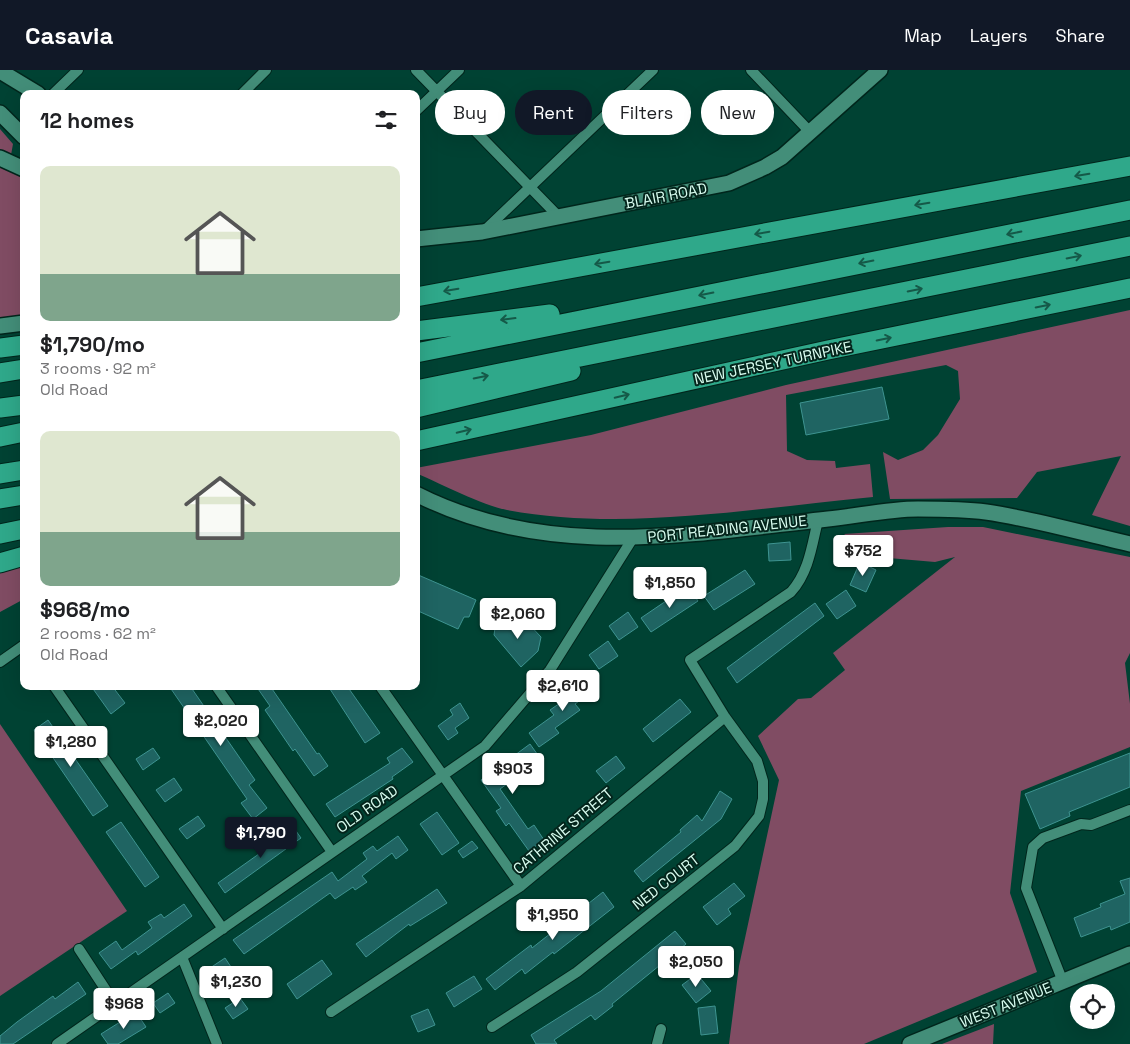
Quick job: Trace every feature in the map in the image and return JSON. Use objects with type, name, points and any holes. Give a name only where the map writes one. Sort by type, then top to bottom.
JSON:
[{"type":"highway","points":[[420,296],[1130,166]]},
{"type":"highway","points":[[420,352],[1130,210]]},
{"type":"highway","points":[[420,389],[1130,246]]},
{"type":"highway","name":"NEW JERSEY TURNPIKE","points":[[420,441],[828,350],[1130,288]]},
{"type":"highway","points":[[420,331],[661,303]]},
{"type":"highway","points":[[420,407],[833,306]]},
{"type":"highway","points":[[0,348],[20,346]]},
{"type":"highway","points":[[0,373],[20,370]]},
{"type":"highway","points":[[0,408],[20,406]]},
{"type":"highway","points":[[0,437],[20,433]]},
{"type":"highway","points":[[0,474],[20,471]]},
{"type":"highway","points":[[0,499],[20,496]]},
{"type":"highway","points":[[0,534],[20,530]]},
{"type":"highway","points":[[0,563],[20,557]]},
{"type":"main road","name":"BLAIR ROAD","points":[[420,239],[482,232],[729,183],[782,157],[880,70]]},
{"type":"main road","points":[[0,71],[31,90]]},
{"type":"main road","points":[[0,113],[20,133]]},
{"type":"main road","points":[[0,158],[20,167]]},
{"type":"main road","points":[[0,326],[20,323]]},
{"type":"main road","name":"PORT READING AVENUE","points":[[420,496],[435,504],[476,518],[551,534],[655,538],[917,509],[985,512],[1130,544]]},
{"type":"main road","name":"WEST AVENUE","points":[[910,1044],[1130,954]]},
{"type":"street","points":[[56,90],[78,70]]},
{"type":"street","points":[[246,90],[266,70]]},
{"type":"street","points":[[416,70],[435,90]]},
{"type":"street","points":[[439,90],[459,70]]},
{"type":"street","points":[[482,232],[531,188],[653,70]]},
{"type":"street","points":[[751,70],[811,133]]},
{"type":"street","points":[[420,107],[435,94]]},
{"type":"street","points":[[479,135],[559,217]]},
{"type":"street","points":[[725,717],[690,660],[791,592],[800,582],[806,569],[818,520]]},
{"type":"street","name":"OLD ROAD","points":[[57,1044],[486,746],[550,670],[633,538]]},
{"type":"street","points":[[0,662],[20,648]]},
{"type":"street","points":[[57,690],[223,929]]},
{"type":"street","points":[[219,690],[332,852]]},
{"type":"street","points":[[383,690],[521,886]]},
{"type":"street","name":"CATHRINE STREET","points":[[331,1012],[521,886],[725,717]]},
{"type":"street","name":"NED COURT","points":[[492,1027],[576,972],[735,846],[748,832],[759,816],[763,799],[762,781],[757,761],[725,717]]},
{"type":"street","points":[[1062,982],[1026,888],[1033,847],[1044,838],[1082,824],[1091,825],[1130,810]]},
{"type":"street","points":[[79,949],[115,1004]]},
{"type":"street","points":[[182,957],[217,1044]]},
{"type":"street","points":[[657,1044],[661,1029]]},
{"type":"shaded area","points":[[0,129],[13,144],[9,166],[20,176],[20,322],[0,327]]},
{"type":"shaded area","points":[[1130,310],[1130,526],[1092,515],[1121,456],[1037,472],[1017,498],[890,499],[883,452],[898,460],[923,450],[938,435],[960,399],[958,371],[946,365],[786,395],[787,451],[807,460],[835,461],[836,468],[870,464],[873,497],[690,516],[597,519],[507,510],[474,499],[420,475],[420,467],[591,435],[786,385]]},
{"type":"shaded area","points":[[948,527],[983,527],[1130,557],[1130,653],[1125,663],[1130,704],[1130,747],[1021,791],[1010,893],[1037,972],[864,1044],[729,1044],[739,966],[779,780],[758,736],[798,699],[811,698],[845,670],[833,653],[955,557],[935,562],[877,557],[844,534]]},
{"type":"shaded area","points":[[20,566],[20,601],[0,612],[0,570]]},
{"type":"shaded area","points":[[0,724],[127,911],[0,996]]},
{"type":"shaded area","points":[[994,1024],[993,1044],[942,1044]]},
{"type":"building","points":[[882,387],[889,419],[806,435],[800,403]]},
{"type":"building","points":[[790,542],[791,560],[769,561],[768,544]]},
{"type":"building","points":[[860,562],[876,570],[866,592],[850,585]]},
{"type":"building","points":[[745,570],[755,584],[714,610],[704,596]]},
{"type":"building","points":[[420,576],[476,600],[469,617],[464,617],[458,629],[420,612]]},
{"type":"building","points":[[688,586],[698,601],[651,632],[641,618]]},
{"type":"building","points":[[846,590],[856,606],[837,619],[826,604]]},
{"type":"building","points":[[815,603],[824,616],[737,683],[727,668]]},
{"type":"building","points":[[628,612],[638,627],[619,640],[609,626]]},
{"type":"building","points":[[525,620],[541,637],[538,651],[521,667],[494,635],[495,628],[502,621]]},
{"type":"building","points":[[608,641],[618,656],[599,669],[589,655]]},
{"type":"building","points":[[586,675],[596,689],[575,704],[580,710],[555,728],[559,733],[539,747],[529,733],[554,715],[550,710],[576,692],[572,685]]},
{"type":"building","points":[[94,690],[115,690],[125,703],[111,714]]},
{"type":"building","points":[[172,690],[193,690],[255,780],[249,785],[267,808],[253,819],[241,803],[247,799]]},
{"type":"building","points":[[259,690],[273,690],[317,754],[319,753],[328,766],[314,776],[295,749],[293,751],[265,710],[270,706]]},
{"type":"building","points":[[331,690],[350,690],[380,733],[365,743]]},
{"type":"building","points":[[680,699],[691,712],[653,742],[643,729]]},
{"type":"building","points":[[460,703],[469,718],[455,728],[458,733],[448,740],[438,726],[453,715],[450,710]]},
{"type":"building","points":[[48,720],[108,806],[93,816],[34,730]]},
{"type":"building","points":[[530,744],[540,758],[506,782],[507,784],[500,789],[528,829],[534,825],[544,840],[529,851],[509,823],[506,826],[496,811],[501,808],[481,780]]},
{"type":"building","points":[[153,748],[160,758],[143,770],[136,759]]},
{"type":"building","points":[[402,748],[413,762],[392,777],[393,779],[335,817],[326,804],[390,763],[387,758]]},
{"type":"building","points":[[1130,753],[1130,787],[1069,812],[1070,816],[1040,829],[1025,794]]},
{"type":"building","points":[[616,756],[625,768],[606,783],[596,771]]},
{"type":"building","points":[[174,778],[182,790],[165,802],[156,790]]},
{"type":"building","points":[[720,791],[732,799],[721,819],[643,882],[634,871],[681,832],[680,830],[697,815],[702,821]]},
{"type":"building","points":[[437,812],[459,843],[442,855],[420,824]]},
{"type":"building","points":[[198,816],[205,826],[187,839],[179,829]]},
{"type":"building","points":[[121,822],[159,877],[145,887],[106,832]]},
{"type":"building","points":[[291,824],[301,838],[225,893],[218,883],[280,839],[277,835]]},
{"type":"building","points":[[398,836],[408,850],[396,859],[392,853],[362,876],[367,882],[355,890],[353,887],[335,899],[330,893],[244,954],[233,940],[332,872],[338,881],[367,859],[363,853],[373,846],[377,851]]},
{"type":"building","points":[[472,841],[478,848],[463,858],[458,851]]},
{"type":"building","points":[[1130,878],[1130,922],[1111,930],[1110,926],[1081,937],[1074,918],[1101,907],[1100,904],[1125,894],[1120,881]]},
{"type":"building","points":[[734,883],[745,896],[728,909],[731,914],[717,925],[703,907]]},
{"type":"building","points":[[437,889],[447,903],[410,926],[409,924],[366,957],[356,944]]},
{"type":"building","points":[[603,892],[614,907],[554,954],[553,952],[525,974],[522,969],[495,990],[486,979],[531,945],[532,948]]},
{"type":"building","points":[[184,904],[192,916],[138,955],[136,951],[111,969],[99,953],[116,941],[122,950],[152,928],[148,922],[161,914],[164,918]]},
{"type":"building","points":[[675,931],[686,944],[612,1004],[613,1006],[595,1020],[591,1015],[554,1040],[557,1044],[536,1044],[531,1035],[601,991]]},
{"type":"building","points":[[225,958],[233,970],[219,980],[210,968]]},
{"type":"building","points":[[322,960],[332,974],[297,999],[287,984]]},
{"type":"building","points":[[697,974],[711,991],[696,1003],[682,985]]},
{"type":"building","points":[[474,976],[482,989],[454,1007],[446,993]]},
{"type":"building","points":[[78,982],[86,994],[13,1044],[0,1044],[0,1036],[17,1022],[53,996],[55,999]]},
{"type":"building","points":[[168,993],[175,1003],[160,1013],[153,1003]]},
{"type":"building","points":[[240,998],[248,1009],[233,1019],[225,1008]]},
{"type":"building","points":[[715,1006],[718,1033],[701,1035],[698,1008]]},
{"type":"building","points":[[428,1009],[435,1025],[418,1032],[411,1016]]},
{"type":"building","points":[[136,1012],[146,1027],[118,1044],[108,1044],[101,1034]]}]
